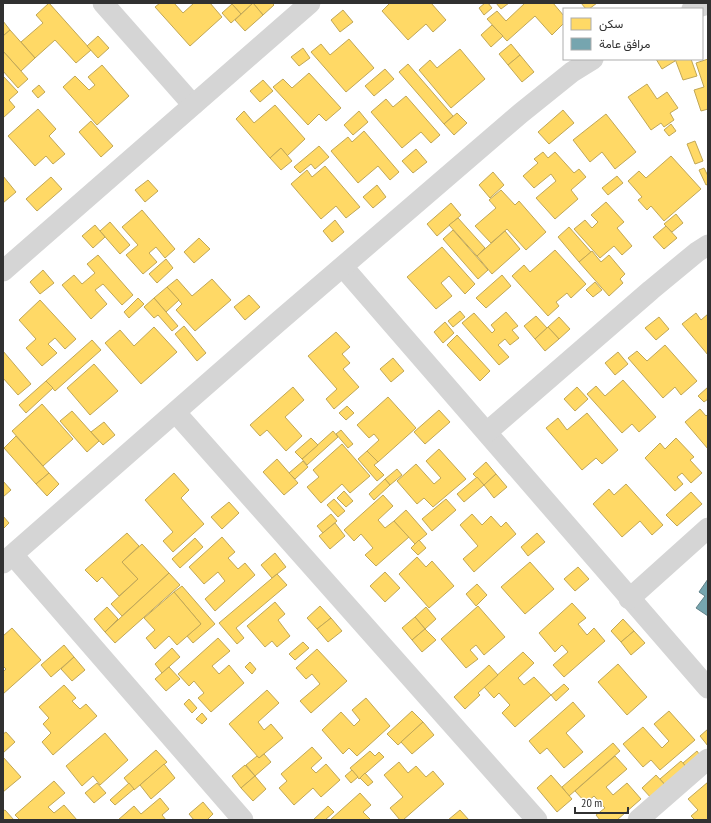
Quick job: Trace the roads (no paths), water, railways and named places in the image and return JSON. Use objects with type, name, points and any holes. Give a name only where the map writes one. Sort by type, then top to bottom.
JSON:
[{"type":"street","points":[[103,3],[193,105]]},
{"type":"street","points":[[3,271],[310,3]]},
{"type":"street","points":[[695,8],[708,4]]},
{"type":"street","points":[[243,820],[8,559],[278,322],[343,268],[521,113],[572,72],[591,60]]},
{"type":"street","points":[[487,432],[650,290],[697,252],[708,246]]},
{"type":"street","points":[[343,268],[708,688]]},
{"type":"street","points":[[176,413],[537,820]]},
{"type":"street","points":[[629,598],[708,528]]},
{"type":"street","points":[[638,820],[708,759]]}]
